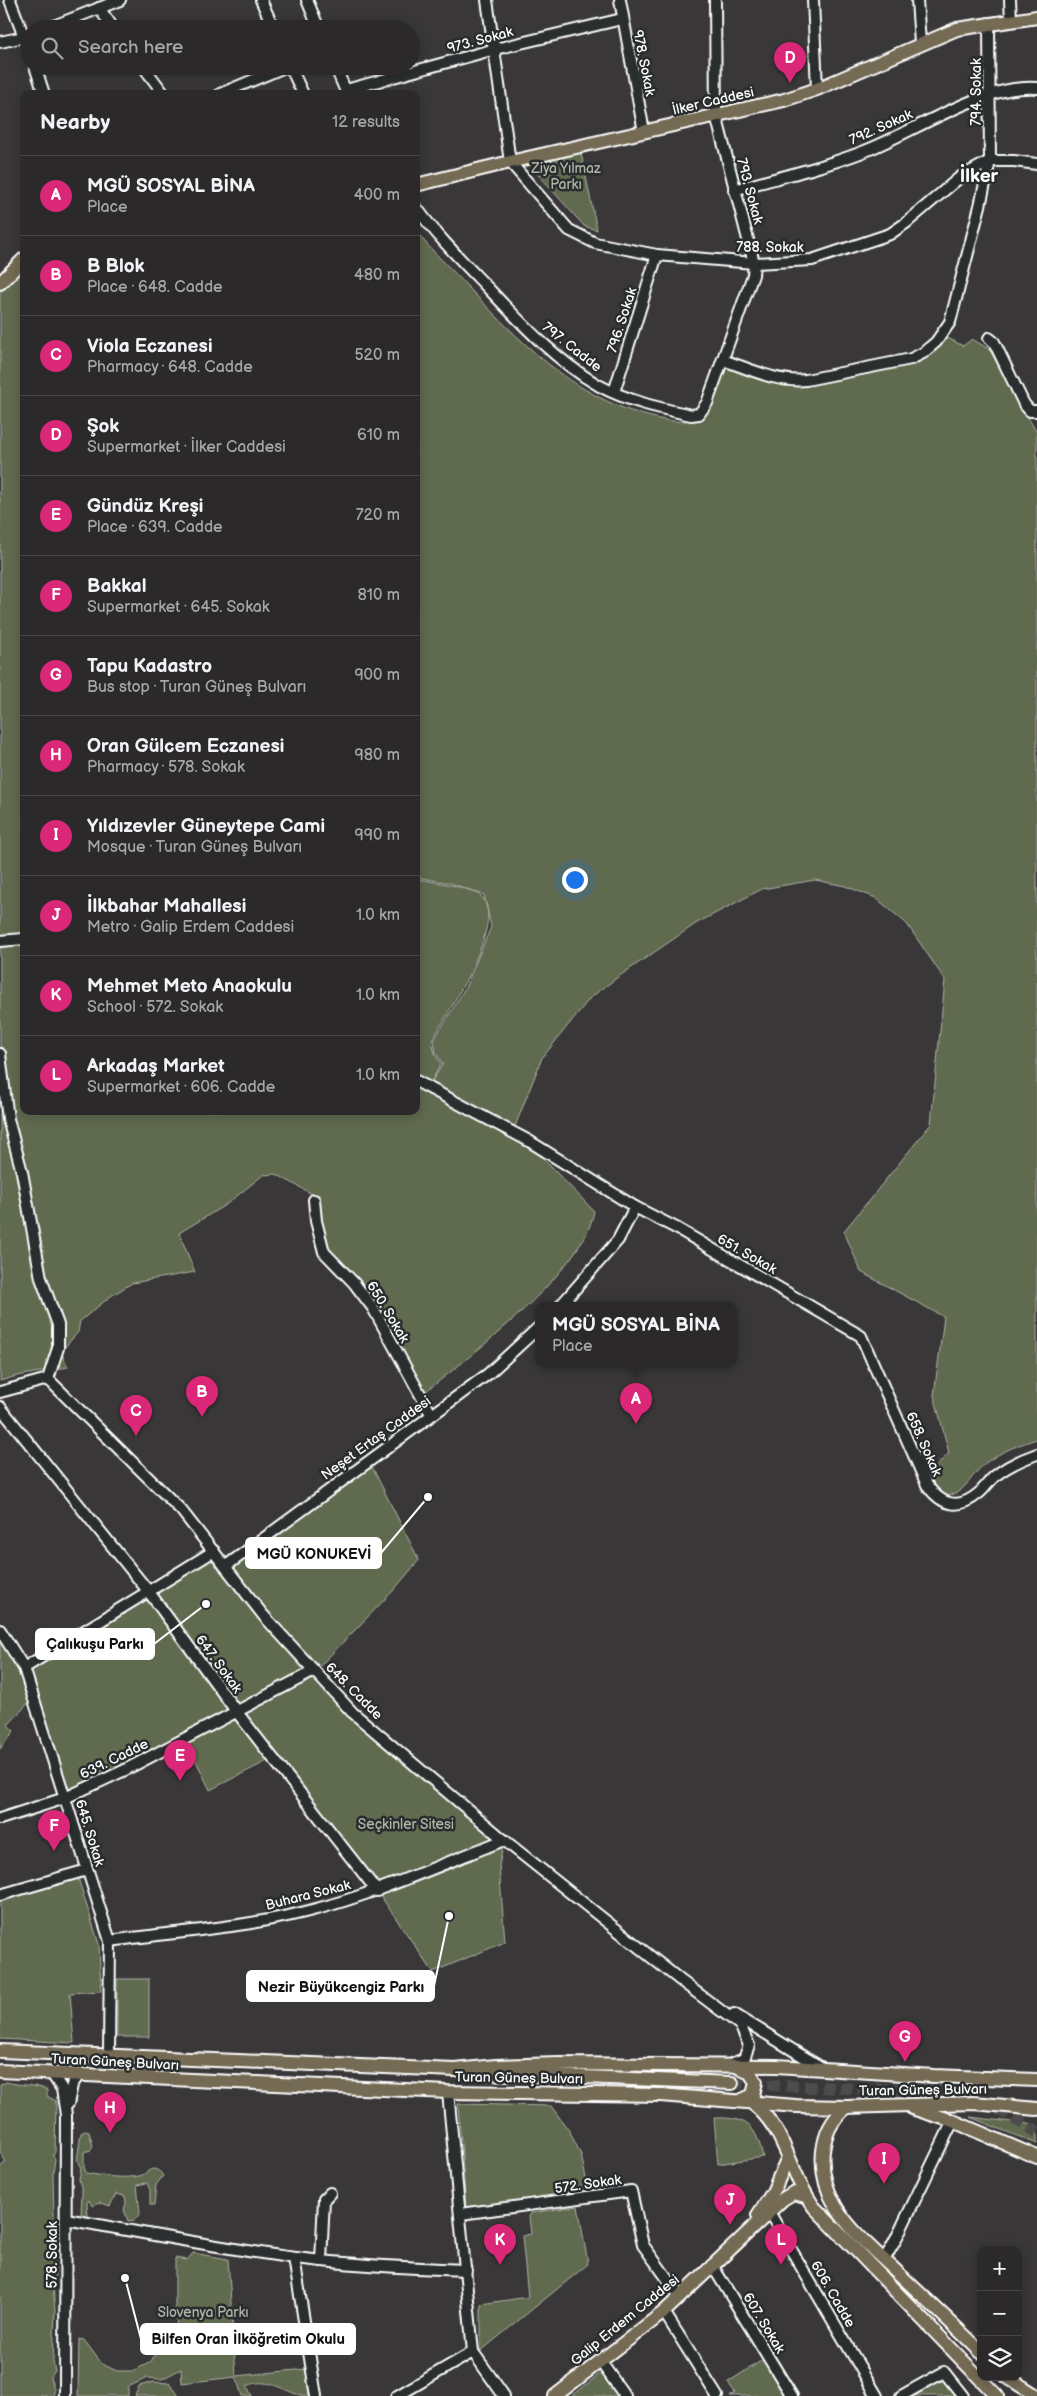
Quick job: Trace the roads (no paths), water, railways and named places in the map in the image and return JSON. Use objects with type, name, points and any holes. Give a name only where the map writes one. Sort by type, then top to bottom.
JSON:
[{"type":"main road","name":"İlker Caddesi","points":[[420,185],[510,162],[784,100],[817,89],[920,43],[957,29],[1037,17]]},
{"type":"main road","points":[[0,283],[20,263]]},
{"type":"main road","name":"Turan Güneş Bulvarı","points":[[0,2051],[455,2070],[496,2066],[558,2064],[737,2066],[823,2068],[934,2076],[1037,2080]]},
{"type":"main road","points":[[737,2066],[750,2073],[756,2082],[753,2095],[746,2102],[766,2112],[775,2126],[805,2196],[823,2218],[997,2396]]},
{"type":"main road","points":[[455,2070],[547,2077],[732,2083]]},
{"type":"main road","name":"Turan Güneş Bulvarı","points":[[0,2071],[448,2092],[660,2095],[746,2102],[847,2106],[974,2103],[1037,2109]]},
{"type":"main road","points":[[898,2104],[953,2121],[1037,2157]]},
{"type":"main road","points":[[847,2106],[834,2119],[825,2136],[822,2152],[826,2182],[833,2200],[842,2215],[884,2260],[977,2348]]},
{"type":"main road","name":"Galip Erdem Caddesi","points":[[765,2211],[788,2157]]},
{"type":"main road","name":"Galip Erdem Caddesi","points":[[555,2396],[664,2312],[765,2211],[788,2195],[798,2193],[805,2196]]},
{"type":"main road","points":[[1013,2381],[1037,2396]]},
{"type":"street","points":[[10,0],[20,22]]},
{"type":"street","points":[[68,20],[120,0]]},
{"type":"street","points":[[261,0],[270,20]]},
{"type":"street","points":[[308,0],[316,20]]},
{"type":"street","points":[[488,0],[510,162]]},
{"type":"street","name":"978. Sokak","points":[[620,0],[644,132]]},
{"type":"street","name":"793. Sokak","points":[[715,0],[716,115],[754,263],[753,275],[723,360]]},
{"type":"street","points":[[813,0],[817,89]]},
{"type":"street","points":[[917,0],[920,43]]},
{"type":"street","points":[[1010,0],[1011,20]]},
{"type":"street","points":[[98,8],[107,20]]},
{"type":"street","name":"973. Sokak","points":[[420,71],[495,50],[622,19]]},
{"type":"street","name":"794. Sokak","points":[[723,360],[791,381],[899,363],[924,353],[943,333],[950,322],[990,161],[989,23]]},
{"type":"street","points":[[0,42],[20,37]]},
{"type":"street","points":[[38,75],[43,90]]},
{"type":"street","points":[[150,75],[161,90]]},
{"type":"street","points":[[230,90],[267,75]]},
{"type":"street","points":[[294,75],[301,90]]},
{"type":"street","points":[[339,75],[345,90]]},
{"type":"street","name":"973. Sokak","points":[[353,90],[406,75]]},
{"type":"street","name":"792. Sokak","points":[[734,190],[870,149],[989,95],[1014,88],[1037,88]]},
{"type":"street","name":"788. Sokak","points":[[510,162],[569,230],[595,243],[657,255],[754,263],[812,260],[872,241],[906,223],[959,178],[990,161],[1014,161],[1037,164]]},
{"type":"street","name":"797. Cadde","points":[[420,213],[434,231],[522,324],[570,365],[598,384],[614,392],[636,402],[659,408],[691,415],[699,414],[707,403],[723,360]]},
{"type":"street","name":"796. Sokak","points":[[614,392],[657,255]]},
{"type":"street","points":[[989,338],[994,342],[1024,404],[1030,411],[1037,411]]},
{"type":"street","points":[[3,943],[20,940]]},
{"type":"street","points":[[0,1054],[8,1119],[22,1172],[41,1278],[58,1325],[58,1348],[48,1379],[0,1392]]},
{"type":"street","name":"651. Sokak","points":[[420,1083],[529,1141],[635,1208],[678,1229],[861,1336]]},
{"type":"street","name":"650. Sokak","points":[[314,1200],[316,1221],[324,1252],[354,1283],[373,1308],[431,1414]]},
{"type":"street","points":[[564,1302],[608,1252],[627,1227],[635,1208]]},
{"type":"street","name":"Neşet Ertaş Caddesi","points":[[226,1566],[488,1374],[535,1331]]},
{"type":"street","name":"658. Sokak","points":[[861,1336],[927,1485],[935,1497],[945,1503],[955,1505],[969,1500],[979,1493],[995,1476],[1037,1454]]},
{"type":"street","name":"648. Cadde","points":[[48,1379],[181,1510],[263,1615],[352,1712],[504,1840],[680,1980]]},
{"type":"street","name":"647. Sokak","points":[[0,1407],[149,1592],[236,1711],[377,1891]]},
{"type":"street","points":[[24,1668],[214,1550]]},
{"type":"street","name":"645. Sokak","points":[[0,1630],[24,1668],[110,1940],[109,2055]]},
{"type":"street","name":"639. Cadde","points":[[0,1818],[65,1798],[125,1770],[314,1671]]},
{"type":"street","name":"Buhara Sokak","points":[[110,1940],[272,1920],[377,1891],[504,1840]]},
{"type":"street","points":[[0,1895],[87,1870]]},
{"type":"street","points":[[680,1980],[740,2025],[746,2034],[749,2045],[744,2059],[723,2066]]},
{"type":"street","points":[[680,1980],[823,2068]]},
{"type":"street","points":[[52,2074],[62,2088],[66,2115]]},
{"type":"street","points":[[66,2115],[72,2086],[80,2075]]},
{"type":"street","points":[[448,2092],[473,2352],[504,2396]]},
{"type":"street","name":"578. Sokak","points":[[65,2396],[66,2115]]},
{"type":"street","points":[[884,2260],[953,2121]]},
{"type":"street","name":"572. Sokak","points":[[461,2214],[631,2192],[642,2245],[680,2296]]},
{"type":"street","points":[[321,2261],[324,2199],[330,2193]]},
{"type":"street","name":"606. Cadde","points":[[765,2211],[772,2217],[877,2396]]},
{"type":"street","points":[[66,2219],[294,2258],[466,2270]]},
{"type":"street","points":[[294,2258],[316,2396]]},
{"type":"street","name":"607. Sokak","points":[[712,2265],[792,2396]]},
{"type":"street","points":[[664,2312],[717,2396]]},
{"type":"street","points":[[397,2396],[473,2352]]},
{"type":"street","points":[[600,2361],[625,2396]]},
{"type":"street","points":[[902,2396],[944,2372],[961,2392],[968,2396]]},
{"type":"tunnel","points":[[732,2083],[951,2091],[985,2101],[1037,2132]]},
{"type":"place","name":"Şok","points":[[790,83]]},
{"type":"place","name":"B Blok","points":[[202,1417]]},
{"type":"place","name":"MGÜ SOSYAL BİNA","points":[[636,1424]]},
{"type":"place","name":"Viola Eczanesi","points":[[136,1436]]},
{"type":"place","name":"MGÜ KONUKEVİ","points":[[428,1497]]},
{"type":"place","name":"Çalıkuşu Parkı","points":[[206,1604]]},
{"type":"place","name":"Gündüz Kreşi","points":[[180,1781]]},
{"type":"place","name":"Bakkal","points":[[54,1851]]},
{"type":"place","name":"Nezir Büyükcengiz Parkı","points":[[449,1916]]},
{"type":"place","name":"Tapu Kadastro","points":[[905,2062]]},
{"type":"place","name":"Oran Gülcem Eczanesi","points":[[110,2133]]},
{"type":"place","name":"Yıldızevler Güneytepe Cami","points":[[884,2184]]},
{"type":"place","name":"İlkbahar Mahallesi","points":[[730,2225]]},
{"type":"place","name":"Mehmet Meto Anaokulu","points":[[500,2265]]},
{"type":"place","name":"Arkadaş Market","points":[[781,2265]]},
{"type":"place","name":"Bilfen Oran İlköğretim Okulu","points":[[125,2278]]},
{"type":"district","name":"İlker","points":[[979,176]]},
{"type":"park label","name":"Ziya Yılmaz Parkı","points":[[566,176]]},
{"type":"park label","name":"Seçkinler Sitesi","points":[[406,1824]]},
{"type":"park label","name":"Slovenya Parkı","points":[[203,2312]]}]
